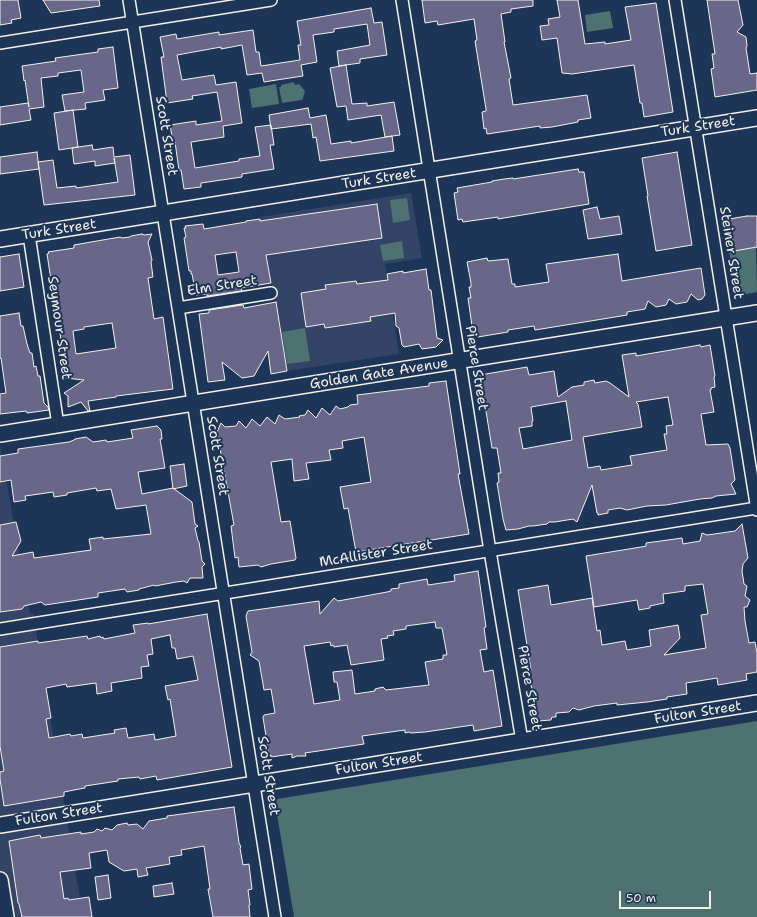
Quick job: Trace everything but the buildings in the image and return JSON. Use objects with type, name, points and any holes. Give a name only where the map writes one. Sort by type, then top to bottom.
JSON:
[{"type":"main road","name":"Turk Street","points":[[0,239],[757,118]]},
{"type":"main road","name":"Golden Gate Avenue","points":[[0,434],[757,313]]},
{"type":"main road","name":"Fulton Street","points":[[0,825],[757,703]]},
{"type":"main road","points":[[0,880],[6,917]]},
{"type":"street","name":"Scott Street","points":[[129,0],[276,917]]},
{"type":"street","points":[[0,43],[271,0]]},
{"type":"street","name":"Pierce Street","points":[[402,0],[490,551],[522,741]]},
{"type":"street","name":"Steiner Street","points":[[675,0],[757,509]]},
{"type":"street","name":"Seymour Street","points":[[29,235],[58,425]]},
{"type":"street","name":"Elm Street","points":[[178,308],[271,293]]},
{"type":"street","name":"McAllister Street","points":[[0,629],[757,509]]},
{"type":"shaded area","points":[[411,193],[422,258],[385,264],[399,354],[287,371],[276,298],[273,298],[261,217]]},
{"type":"shaded area","points":[[0,445],[30,613],[33,613],[83,917],[0,917]]},
{"type":"green space","points":[[610,11],[613,28],[587,32],[585,15]]},
{"type":"green space","points":[[294,82],[295,85],[299,84],[305,91],[302,100],[282,103],[279,87],[281,87],[281,85]]},
{"type":"green space","points":[[276,84],[279,104],[252,108],[249,89]]},
{"type":"green space","points":[[407,198],[410,220],[393,223],[390,200]]},
{"type":"green space","points":[[402,241],[404,258],[383,261],[380,245]]},
{"type":"green space","points":[[756,247],[757,292],[737,296],[729,251]]},
{"type":"green space","points":[[305,328],[310,361],[287,364],[282,332]]},
{"type":"green space","points":[[757,721],[757,917],[294,917],[276,808],[277,799]]}]
